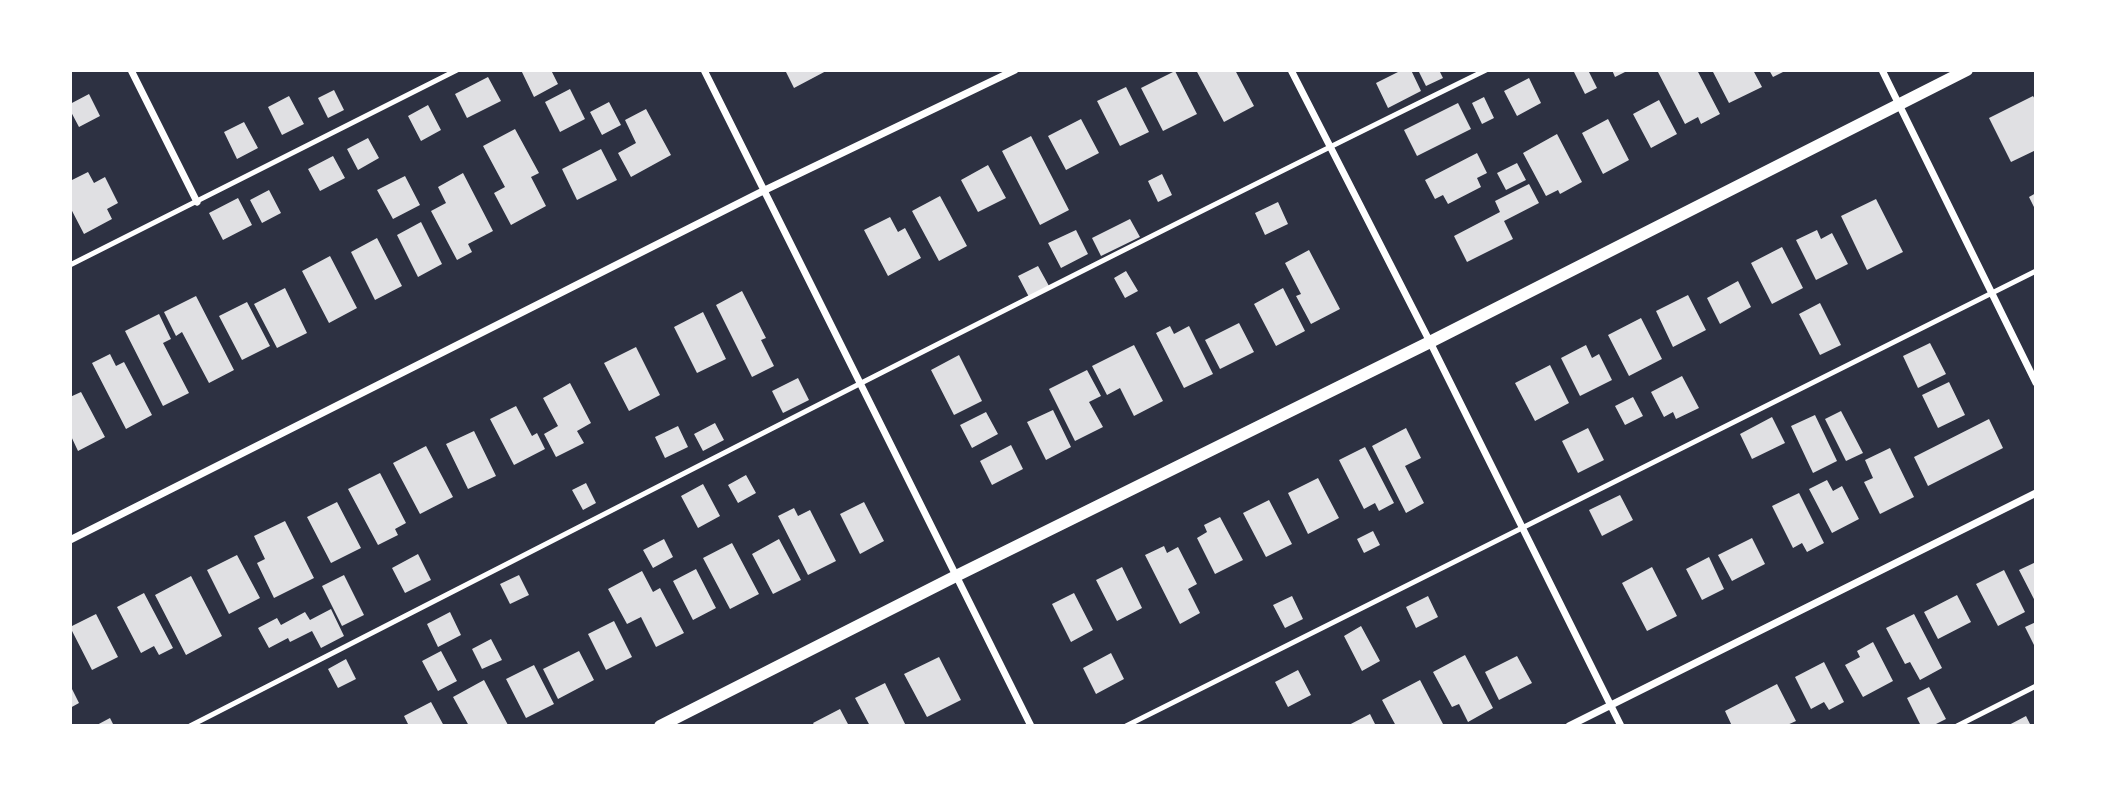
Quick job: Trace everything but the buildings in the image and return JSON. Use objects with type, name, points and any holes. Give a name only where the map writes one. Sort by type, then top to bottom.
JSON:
[{"type":"street","points":[[131,70],[197,202]]},
{"type":"street","points":[[704,70],[1031,726]]},
{"type":"street","points":[[70,540],[763,191],[1015,70]]},
{"type":"street","points":[[1291,70],[1621,726]]},
{"type":"street","points":[[1882,70],[2036,383]]},
{"type":"street","points":[[660,726],[956,576],[1430,342],[1967,70]]},
{"type":"street","points":[[1569,726],[2036,493]]},
{"type":"lane","points":[[70,265],[457,70]]},
{"type":"lane","points":[[190,726],[860,384],[1486,70]]},
{"type":"lane","points":[[1126,726],[2036,271]]},
{"type":"lane","points":[[1957,726],[2036,686]]}]
